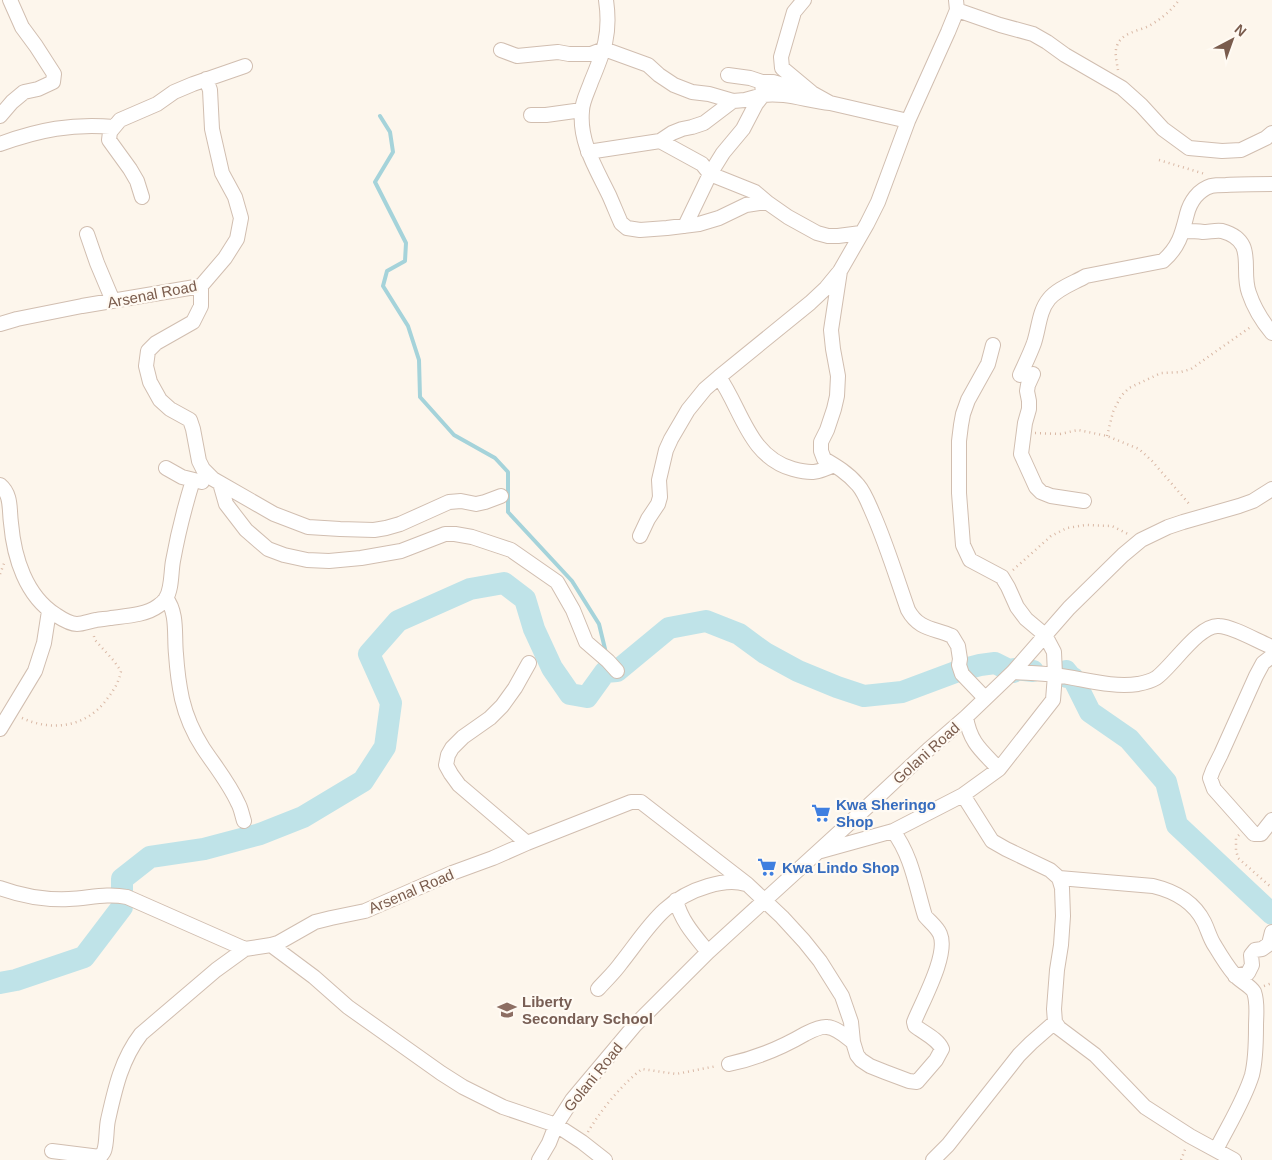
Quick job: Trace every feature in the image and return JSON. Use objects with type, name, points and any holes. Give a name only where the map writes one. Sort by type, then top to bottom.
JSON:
[{"type":"street","points":[[0,116],[24,92],[38,89],[53,82],[54,74],[22,27],[10,0]]},
{"type":"street","points":[[606,0],[608,28],[604,50],[582,110],[583,133],[588,152],[621,223],[627,228],[640,230],[685,226],[719,218],[751,203],[768,203]]},
{"type":"street","points":[[804,0],[794,12],[781,56],[782,68],[812,93],[830,103]]},
{"type":"street","points":[[640,536],[658,504],[660,497],[658,480],[670,439],[688,410],[705,389],[810,303],[840,271],[878,202],[908,121],[945,39],[956,5],[1000,25],[1033,34],[1122,88],[1163,129],[1189,148],[1222,151],[1241,150],[1272,134]]},
{"type":"street","points":[[501,50],[517,56],[558,52],[591,54],[604,50],[648,65],[674,85],[692,92],[739,100]]},
{"type":"street","points":[[142,197],[137,181],[109,140],[109,135],[114,127],[120,120],[156,104],[174,92],[245,66]]},
{"type":"street","points":[[728,75],[750,78],[767,88],[815,102],[830,103],[908,121]]},
{"type":"street","name":"Arsenal Road","points":[[0,324],[34,315],[202,286],[225,258],[237,239],[241,218],[234,197],[222,172],[212,129],[210,90],[206,79]]},
{"type":"street","points":[[685,226],[710,174],[723,153],[744,130],[756,104],[767,88],[774,82],[812,93]]},
{"type":"street","points":[[588,152],[660,141],[672,133],[704,123],[719,110],[767,88]]},
{"type":"street","points":[[531,115],[582,110]]},
{"type":"street","points":[[0,144],[51,130],[87,126],[114,127]]},
{"type":"street","points":[[660,141],[702,164],[710,174],[756,192],[788,217],[817,233],[838,236],[861,233]]},
{"type":"street","points":[[1084,501],[1047,495],[1036,487],[1021,454],[1025,423],[1029,410],[1027,374],[1040,316],[1049,299],[1060,290],[1086,276],[1163,261],[1177,245],[1184,231],[1187,212],[1193,198],[1210,186],[1248,183],[1272,184]]},
{"type":"street","points":[[1184,231],[1204,232],[1221,230],[1233,235],[1244,245],[1248,292],[1261,319],[1272,333]]},
{"type":"street","points":[[87,234],[113,301]]},
{"type":"street","points":[[840,271],[832,330],[833,350],[838,376],[837,396],[827,430],[821,442],[824,459],[841,470],[859,486],[867,500],[881,532],[912,618],[926,628],[952,636],[958,646],[959,665],[962,674],[985,698]]},
{"type":"street","points":[[202,286],[201,306],[193,322],[156,343],[148,351],[146,366],[150,382],[160,400],[170,409],[190,420],[199,461],[203,469],[216,481],[274,514],[308,527],[340,529],[374,530],[386,528],[400,524],[449,502],[461,501],[476,504],[501,496]]},
{"type":"street","points":[[816,852],[893,831],[963,794],[999,769],[1053,700],[1054,652],[1045,635],[1026,619],[1002,577],[970,560],[963,545],[958,493],[959,442],[963,414],[968,400],[988,364],[993,345]]},
{"type":"street","points":[[719,377],[749,433],[771,459],[779,465],[811,473],[834,465]]},
{"type":"street","points":[[166,468],[182,477],[193,480],[202,482],[216,481]]},
{"type":"street","points":[[0,485],[8,495],[13,541],[21,570],[28,585],[49,611],[64,620],[77,624],[146,612],[158,606],[166,598],[170,588],[171,572],[181,523],[193,480]]},
{"type":"street","points":[[216,481],[226,504],[246,530],[268,549],[284,555],[307,560],[329,561],[347,559],[401,551],[445,534],[472,537],[511,550],[557,582],[573,610],[586,642],[617,671]]},
{"type":"street","name":"Golani Road","points":[[539,1160],[549,1143],[556,1125],[572,1100],[635,1025],[708,952],[966,717],[1012,672],[1069,608],[1109,568],[1141,540],[1168,527],[1253,501],[1272,489]]},
{"type":"street","points":[[166,598],[172,609],[182,700],[189,720],[203,748],[215,764],[238,803],[244,821]]},
{"type":"street","points":[[0,728],[35,672],[44,642],[49,611]]},
{"type":"street","points":[[1012,672],[1055,675],[1118,684],[1138,684],[1155,679],[1193,641],[1214,626],[1230,628],[1272,647]]},
{"type":"street","points":[[1272,656],[1264,663],[1256,676],[1210,778],[1214,789],[1254,834],[1260,834],[1272,820]]},
{"type":"street","points":[[527,843],[459,785],[446,765],[452,748],[502,706],[515,688],[529,662]]},
{"type":"street","points":[[966,717],[972,740],[999,769]]},
{"type":"street","points":[[963,794],[992,841],[1050,870],[1059,878],[1062,888],[1063,916],[1054,1009],[1055,1022],[1059,1028],[1095,1055],[1145,1107],[1190,1136],[1234,1160]]},
{"type":"street","name":"Arsenal Road","points":[[246,949],[271,946],[315,922],[365,911],[527,843],[631,802],[641,802],[747,884],[804,941],[820,961],[842,996],[851,1022],[853,1042]]},
{"type":"street","points":[[730,1064],[769,1052],[825,1026],[837,1030],[853,1042],[857,1055],[870,1066],[909,1081],[917,1082],[936,1060],[942,1049],[941,1046],[915,1026],[914,1022],[939,961],[942,948],[941,934],[925,916],[909,860],[893,831]]},
{"type":"street","points":[[1059,878],[1153,886],[1178,896],[1192,905],[1235,976],[1253,990],[1256,1002],[1256,1041],[1252,1075],[1243,1098],[1216,1150]]},
{"type":"street","points":[[598,989],[620,964],[642,934],[676,900],[695,890],[720,882],[747,884]]},
{"type":"street","points":[[0,888],[48,898],[70,899],[114,894],[127,897],[246,949]]},
{"type":"street","points":[[676,900],[684,922],[708,952]]},
{"type":"street","points":[[1235,976],[1248,973],[1252,965],[1251,955],[1255,950],[1262,949],[1269,944],[1272,932]]},
{"type":"street","points":[[271,946],[314,977],[348,1007],[416,1057],[463,1087],[503,1107],[556,1125],[605,1160]]},
{"type":"street","points":[[52,1151],[99,1158],[104,1152],[107,1127],[120,1074],[132,1046],[141,1034],[216,970],[246,949]]},
{"type":"street","points":[[934,1160],[1019,1055],[1055,1022]]},
{"type":"path","points":[[1122,88],[1117,64],[1117,45],[1125,36],[1149,26],[1170,11],[1179,0]]},
{"type":"path","points":[[1159,160],[1210,175]]},
{"type":"path","points":[[1107,436],[1113,412],[1121,396],[1129,388],[1161,373],[1181,372],[1191,369],[1261,319]]},
{"type":"path","points":[[1024,433],[1060,434],[1078,430],[1107,436],[1139,449],[1152,461],[1200,516]]},
{"type":"path","points":[[1002,577],[1051,536],[1067,528],[1086,525],[1112,526],[1141,540]]},
{"type":"path","points":[[9,712],[32,723],[63,726],[79,722],[103,705],[113,692],[121,671],[95,640],[92,630],[95,620]]},
{"type":"path","points":[[1249,828],[1236,838],[1238,858],[1272,888]]},
{"type":"path","points":[[582,1142],[596,1118],[622,1086],[642,1069],[676,1074],[730,1064]]},
{"type":"waterway","points":[[380,116],[390,132],[393,152],[375,182],[406,243],[405,261],[387,271],[383,286],[408,326],[419,360],[420,397],[454,435],[495,458],[508,472],[508,512],[572,581],[599,624],[606,653]]},
{"type":"waterway","points":[[0,983],[16,980],[84,957],[122,907],[122,879],[150,857],[204,849],[260,834],[303,817],[363,781],[385,747],[391,703],[369,654],[398,621],[470,589],[504,583],[525,599],[534,629],[552,668],[570,694],[587,697],[605,672],[617,671],[669,628],[706,621],[739,634],[765,653],[798,671],[864,696],[902,692],[980,665],[995,663],[1013,672],[1014,669],[1033,671]]},
{"type":"waterway","points":[[605,672],[607,664]]},
{"type":"waterway","points":[[1065,675],[1067,677],[1066,671],[1074,681],[1073,678],[1090,712],[1129,739],[1166,782],[1177,825],[1272,914]]},
{"type":"place","name":"Kwa Sheringo Shop","points":[[821,813]]},
{"type":"place","name":"Kwa Lindo Shop","points":[[767,867]]},
{"type":"place","name":"Liberty Secondary School","points":[[507,1010]]}]
